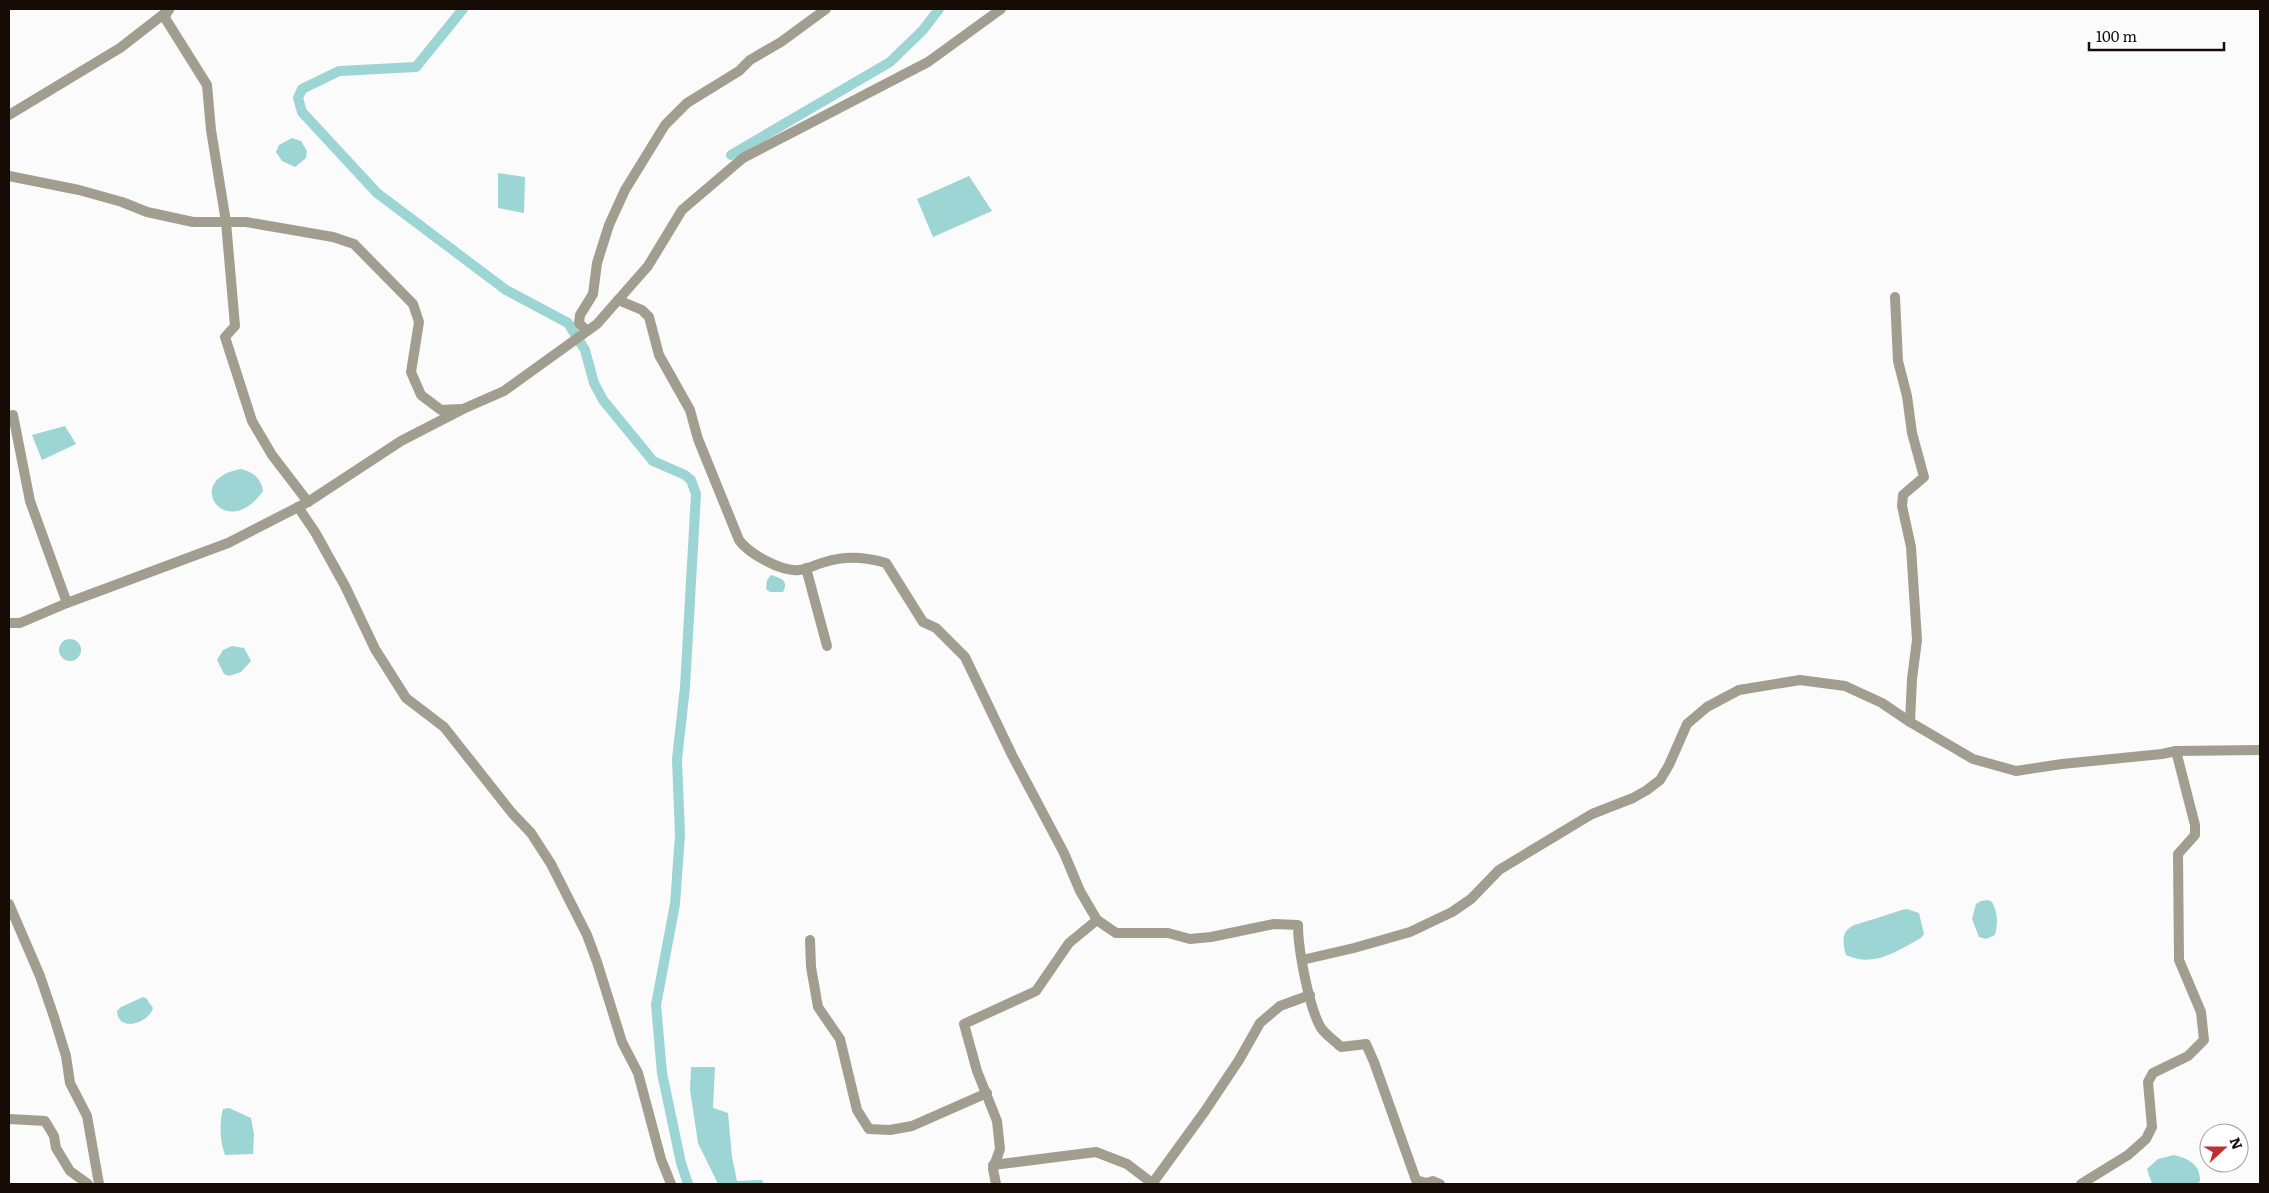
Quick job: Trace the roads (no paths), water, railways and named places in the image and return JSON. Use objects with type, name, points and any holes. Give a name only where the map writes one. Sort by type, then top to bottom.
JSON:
[{"type":"street","points":[[586,330],[579,323],[580,315],[593,294],[597,264],[609,226],[625,190],[665,125],[687,103],[732,77],[750,60],[781,42],[826,9]]},
{"type":"street","points":[[9,623],[20,623],[67,603],[228,543],[298,508],[402,442],[463,409],[504,391],[568,347],[586,330],[597,324],[648,266],[682,210],[743,158],[928,62],[1001,9]]},
{"type":"street","points":[[9,115],[120,48],[169,10]]},
{"type":"street","points":[[169,10],[165,18],[207,84],[211,130],[226,222],[236,326],[226,337],[252,421],[272,455],[308,502]]},
{"type":"street","points":[[9,176],[79,190],[122,202],[147,212],[193,222],[246,222],[333,237],[354,244],[413,304],[419,322],[411,372],[421,395],[441,410],[463,409]]},
{"type":"street","points":[[1895,297],[1898,361],[1907,396],[1912,433],[1924,478],[1903,495],[1902,506],[1911,547],[1917,640],[1912,679],[1910,722]]},
{"type":"street","points":[[618,300],[642,310],[649,317],[659,355],[690,410],[698,439],[739,540],[745,549],[778,566],[799,570],[828,561],[863,557],[886,563],[923,622],[936,628],[965,657],[1012,755],[1064,853],[1080,890],[1097,920],[1116,933],[1168,933],[1190,939],[1211,937],[1274,924],[1298,925],[1302,960],[1310,995],[1322,1028],[1341,1047],[1366,1044],[1416,1180],[1426,1183],[1433,1181],[1440,1184]]},
{"type":"street","points":[[13,415],[30,501],[67,603]]},
{"type":"street","points":[[298,508],[315,532],[345,586],[375,649],[406,698],[444,727],[512,814],[531,833],[551,864],[587,935],[598,962],[622,1042],[638,1073],[661,1159],[671,1184]]},
{"type":"street","points":[[806,568],[827,646]]},
{"type":"street","points":[[1302,960],[1410,932],[1452,912],[1471,899],[1499,870],[1592,814],[1633,798],[1660,780],[1669,766],[1687,724],[1707,706],[1739,690],[1800,680],[1846,686],[1882,703],[1910,722],[1973,759],[2016,771],[2176,751],[2260,750]]},
{"type":"street","points":[[2081,1184],[2128,1155],[2146,1139],[2152,1127],[2148,1082],[2153,1073],[2188,1056],[2204,1040],[2201,1012],[2179,960],[2178,854],[2195,835],[2195,825],[2176,751]]},
{"type":"street","points":[[9,904],[20,926],[51,1009],[66,1056],[70,1083],[87,1116],[99,1184]]},
{"type":"street","points":[[996,1184],[993,1165],[1000,1150],[997,1121],[977,1071],[964,1024],[1036,990],[1069,943],[1097,920]]},
{"type":"street","points":[[810,940],[811,967],[818,1006],[840,1039],[857,1110],[869,1129],[890,1130],[912,1126],[987,1093]]},
{"type":"street","points":[[993,1165],[1096,1152],[1127,1164],[1152,1184],[1205,1111],[1260,1024],[1280,1006],[1310,995]]},
{"type":"street","points":[[9,1119],[22,1118],[45,1121],[54,1136],[56,1148],[70,1171],[88,1184]]},
{"type":"water","points":[[292,138],[301,141],[307,151],[306,158],[295,167],[282,161],[276,152],[279,145]]},
{"type":"water","points":[[498,173],[525,177],[524,213],[498,208]]},
{"type":"water","points":[[969,176],[992,211],[933,237],[917,199]]},
{"type":"water","points":[[65,426],[76,444],[42,460],[32,435]]},
{"type":"water","points":[[241,469],[256,476],[263,491],[249,506],[236,511],[224,510],[216,504],[212,494],[214,484],[223,475]]},
{"type":"water","points":[[771,575],[783,580],[785,588],[783,592],[770,592],[766,589],[767,580]]},
{"type":"water","points":[[70,639],[78,642],[81,650],[78,658],[70,661],[62,658],[59,650],[62,642]]},
{"type":"water","points":[[232,646],[244,648],[251,661],[241,672],[229,676],[224,674],[217,660],[223,650]]},
{"type":"water","points":[[1988,900],[1994,906],[1997,922],[1995,935],[1986,939],[1979,937],[1972,919],[1976,904]]},
{"type":"water","points":[[1907,909],[1919,913],[1924,934],[1921,938],[1894,953],[1876,959],[1856,959],[1846,955],[1844,937],[1850,928]]},
{"type":"water","points":[[143,997],[146,998],[153,1008],[146,1018],[128,1024],[122,1022],[117,1011],[121,1007]]},
{"type":"water","points":[[691,1067],[715,1067],[713,1108],[728,1113],[732,1157],[737,1181],[762,1180],[764,1184],[718,1184],[698,1143],[690,1090]]},
{"type":"water","points":[[229,1108],[251,1118],[254,1134],[253,1154],[225,1155],[221,1138],[221,1120],[223,1109]]},
{"type":"water","points":[[2174,1155],[2184,1158],[2196,1166],[2200,1181],[2197,1184],[2152,1184],[2147,1169],[2158,1159]]},
{"type":"waterway","points":[[463,9],[416,67],[339,71],[302,89],[298,98],[302,112],[377,193],[506,290],[568,323],[585,350],[594,383],[603,400],[653,461],[685,475],[691,480],[696,494],[685,687],[677,759],[680,835],[675,904],[656,1005],[662,1073],[681,1163],[688,1184]]},
{"type":"waterway","points":[[731,155],[890,62],[923,30],[939,9]]}]
